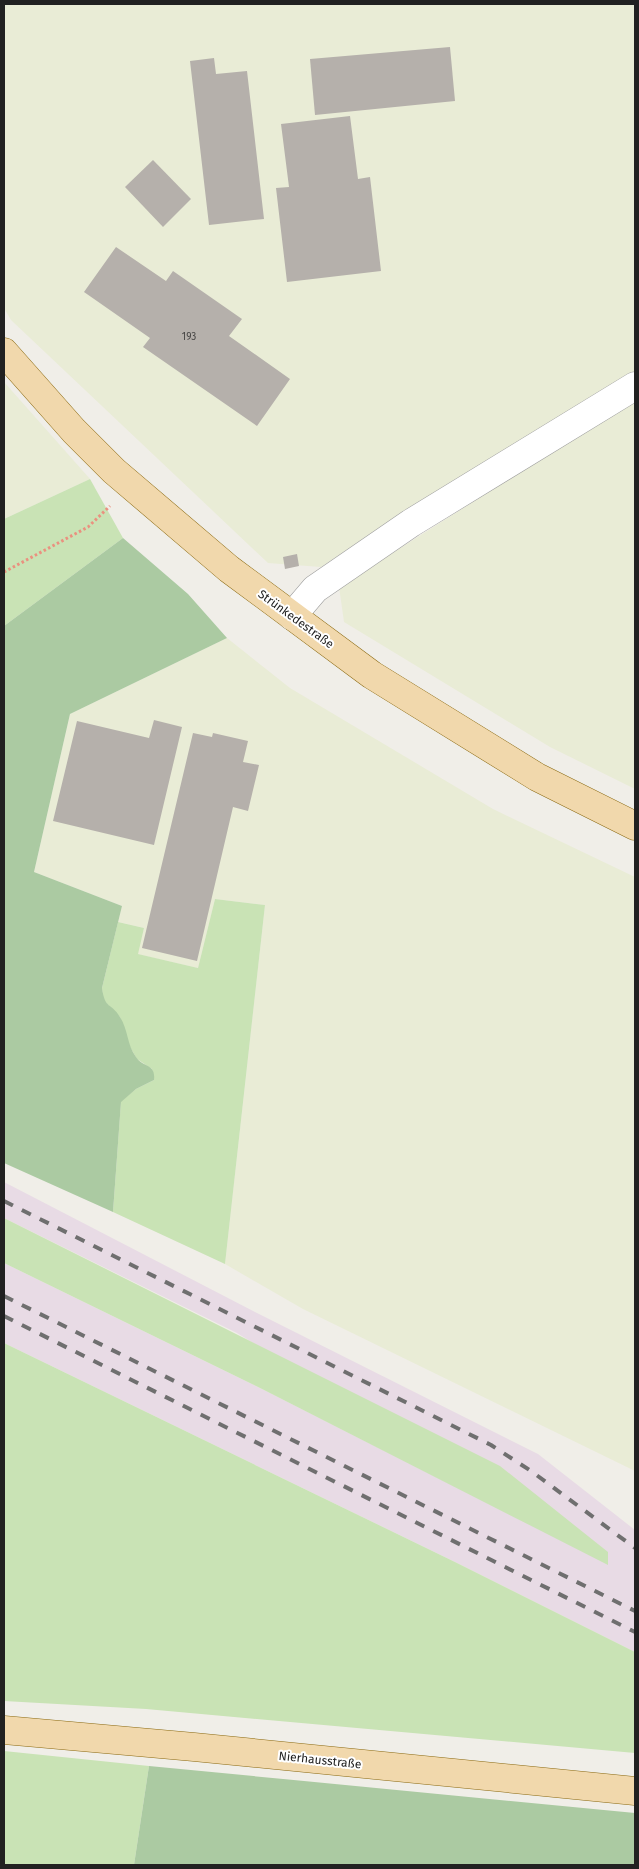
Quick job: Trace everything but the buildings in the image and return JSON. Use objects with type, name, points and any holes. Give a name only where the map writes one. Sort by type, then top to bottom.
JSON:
[{"type":"main road","name":"Strünkedestraße","points":[[4,352],[74,431],[129,486],[229,570],[372,675],[537,777],[635,826]]},
{"type":"main road","name":"Nierhausstraße","points":[[4,1730],[635,1791]]},
{"type":"lane","points":[[292,616],[315,589],[411,523],[635,386]]},
{"type":"path","points":[[4,572],[88,527],[129,486]]},
{"type":"shaded area","points":[[4,1182],[255,1312],[538,1454],[635,1530],[635,1652],[455,1562],[4,1343],[4,1263],[264,1390],[608,1564],[237,1333],[4,1218]]},
{"type":"green space","points":[[4,4],[635,4],[635,378],[392,520],[321,567],[268,563],[11,320],[4,308]]},
{"type":"green space","points":[[4,382],[90,479],[4,519]]},
{"type":"green space","points":[[635,399],[635,789],[550,747],[344,622],[339,587]]},
{"type":"green space","points":[[90,479],[123,538],[4,626],[4,519]]},
{"type":"green space","points":[[123,538],[188,594],[227,638],[70,714],[34,872],[122,906],[102,988],[103,995],[107,1003],[117,1012],[123,1022],[136,1057],[153,1071],[154,1080],[136,1089],[121,1102],[113,1212],[4,1163],[4,626]]},
{"type":"green space","points":[[227,638],[290,688],[493,809],[635,877],[635,1471],[303,1309],[225,1264],[265,905],[215,899],[198,968],[137,954],[144,928],[118,922],[122,906],[34,872],[70,714]]},
{"type":"green space","points":[[215,899],[265,905],[225,1264],[113,1212],[121,1101],[136,1089],[154,1080],[152,1069],[137,1059],[130,1047],[120,1017],[103,1000],[102,988],[118,922],[144,928],[138,954],[198,968]]},
{"type":"green space","points":[[4,1218],[500,1466],[608,1552],[608,1565],[264,1390],[4,1263]]},
{"type":"green space","points":[[4,1343],[455,1562],[635,1652],[635,1753],[146,1709],[4,1701]]},
{"type":"green space","points":[[4,1751],[149,1766],[134,1865],[4,1865]]},
{"type":"green space","points":[[149,1766],[635,1813],[635,1865],[134,1865]]},
{"type":"railway","points":[[4,1201],[491,1445],[531,1471],[635,1548]]},
{"type":"railway","points":[[4,1296],[635,1611]]},
{"type":"railway","points":[[4,1316],[635,1632]]}]
